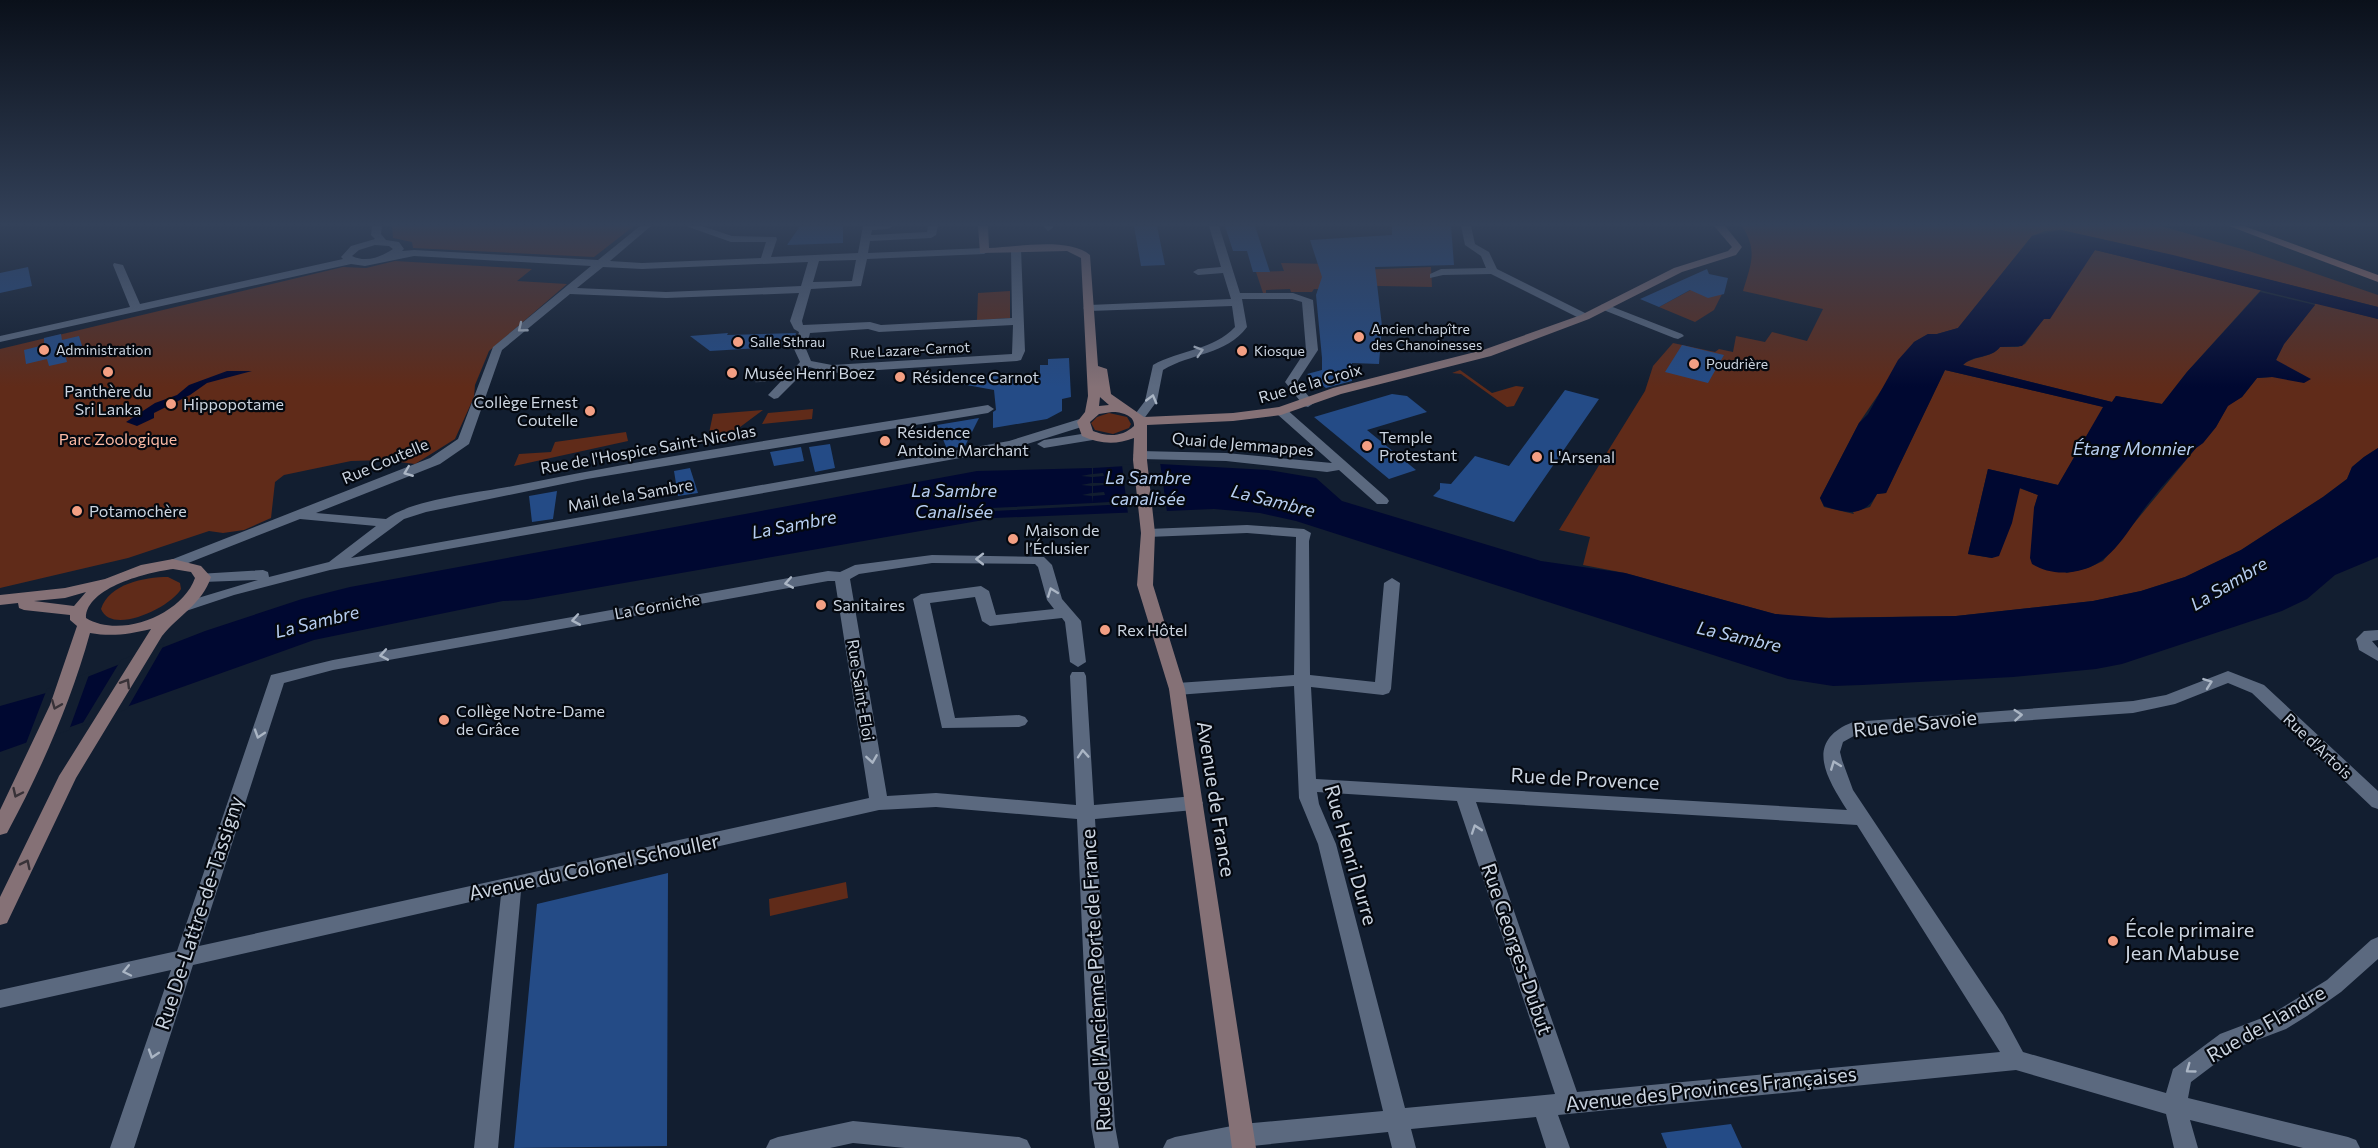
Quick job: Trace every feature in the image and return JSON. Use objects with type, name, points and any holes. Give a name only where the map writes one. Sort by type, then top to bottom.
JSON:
[{"type":"main road","points":[[1086,280],[1094,396],[1087,418],[1087,433],[1108,439],[1127,437],[1140,422],[1105,395],[1090,331]]},
{"type":"main road","name":"Rue de la Croix","points":[[1140,422],[1233,417],[1281,411],[1337,391],[1487,352],[1585,317],[1659,280]]},
{"type":"main road","points":[[1087,418],[1107,409],[1124,410]]},
{"type":"main road","name":"Avenue de France","points":[[1140,422],[1140,459],[1148,525],[1145,585],[1177,689],[1243,1142]]},
{"type":"main road","points":[[1108,439],[1140,459]]},
{"type":"main road","points":[[0,600],[65,593],[154,566],[173,564],[200,573],[202,586],[196,596],[177,611],[156,633],[68,776],[0,917]]},
{"type":"main road","points":[[114,580],[85,600],[78,611],[78,620],[84,627],[102,632],[128,630],[177,611]]},
{"type":"main road","points":[[0,605],[39,605],[78,611]]},
{"type":"main road","points":[[0,828],[34,758],[78,651],[84,627]]},
{"type":"street","points":[[124,280],[136,308]]},
{"type":"street","points":[[0,339],[262,280]]},
{"type":"street","name":"Rue Coutelle","points":[[236,541],[435,461],[464,441],[497,349],[581,280]]},
{"type":"street","points":[[808,280],[795,321],[798,327],[805,330],[870,326],[879,330],[1018,321],[1017,280]]},
{"type":"street","points":[[567,291],[666,295],[857,284],[858,280]]},
{"type":"street","points":[[1140,422],[1149,409],[1157,368],[1218,345],[1240,330],[1236,299],[1229,280]]},
{"type":"street","points":[[1510,280],[1585,317]]},
{"type":"street","points":[[1089,308],[1293,296],[1307,300],[1312,350],[1291,382],[1308,403]]},
{"type":"street","points":[[1605,307],[1678,336]]},
{"type":"street","name":"Rue Lazare-Carnot","points":[[806,363],[832,369],[1017,357],[1019,351],[1018,321]]},
{"type":"street","points":[[774,395],[806,363],[800,349],[805,330]]},
{"type":"street","points":[[768,376],[794,374]]},
{"type":"street","name":"Rue de l'Hospice Saint-Nicolas","points":[[330,566],[399,516],[423,508],[588,475],[988,409]]},
{"type":"street","points":[[1281,411],[1382,501]]},
{"type":"street","name":"Mail de la Sambre","points":[[177,611],[229,592],[330,566],[1011,445],[1087,418]]},
{"type":"street","points":[[1011,445],[1034,445],[1094,436]]},
{"type":"street","name":"Quai de Jemmappes","points":[[1140,459],[1226,457],[1327,468],[1343,465]]},
{"type":"street","points":[[301,516],[388,523]]},
{"type":"street","name":"Rue Henri Durre","points":[[1148,525],[1188,531],[1279,530],[1304,533],[1301,595],[1302,680],[1308,785],[1312,814],[1324,832],[1328,844],[1404,1148]]},
{"type":"street","points":[[200,573],[217,552],[236,541]]},
{"type":"street","points":[[173,564],[236,541]]},
{"type":"street","name":"La Corniche","points":[[278,679],[333,665],[828,576],[842,577],[855,570],[909,561],[1039,560]]},
{"type":"street","name":"Rue de l'Ancienne Porte de France","points":[[1039,560],[1045,565],[1055,600],[1073,621],[1078,669],[1102,1126],[1107,1148]]},
{"type":"street","points":[[200,573],[252,576],[330,566]]},
{"type":"street","name":"Rue Saint-Eloi","points":[[842,577],[879,803]]},
{"type":"street","points":[[1177,689],[1302,680],[1383,689],[1392,583]]},
{"type":"street","points":[[1019,721],[948,724],[921,599],[981,591],[990,621],[1065,613]]},
{"type":"street","points":[[2378,635],[2370,635],[2364,639],[2366,646],[2378,656]]},
{"type":"street","name":"Rue de Savoie","points":[[2016,1059],[1995,1022],[1860,818],[1845,792],[1830,754],[1832,741],[1842,732],[1859,726],[2133,707],[2169,700],[2228,677],[2258,689]]},
{"type":"street","name":"Rue De-Lattre-de-Tassigny","points":[[122,1148],[278,679]]},
{"type":"street","name":"Rue d'Artois","points":[[2258,689],[2378,802]]},
{"type":"street","name":"Rue de Provence","points":[[1308,785],[1860,818]]},
{"type":"street","name":"Rue Georges-Dubut","points":[[1464,794],[1569,1103]]},
{"type":"street","name":"Avenue du Colonel Schouller","points":[[0,999],[879,803],[936,800],[1086,813],[1194,804]]},
{"type":"street","points":[[486,1148],[512,884]]},
{"type":"street","name":"Rue de Flandre","points":[[2186,1148],[2175,1106],[2181,1076],[2228,1041],[2278,1022],[2334,986],[2378,946]]},
{"type":"street","name":"Avenue des Provinces Françaises","points":[[1176,1148],[1243,1142],[1398,1120],[2016,1059],[2175,1106],[2348,1148]]},
{"type":"street","points":[[1544,1106],[1558,1148]]},
{"type":"street","points":[[785,1147],[853,1132],[1019,1148]]},
{"type":"green space","name":"Parc Zoologique","points":[[290,280],[519,280],[517,281],[567,284],[489,351],[475,385],[474,397],[455,439],[415,464],[384,460],[351,461],[284,475],[275,482],[271,518],[244,530],[223,533],[209,531],[128,558],[0,588],[0,349]]},
{"type":"green space","points":[[1259,280],[1432,280],[1432,287],[1330,285],[1329,289],[1314,289],[1312,292],[1291,292],[1290,289],[1266,290],[1266,293],[1263,293]]},
{"type":"green space","points":[[1710,280],[1726,286],[1714,310],[1695,322],[1659,307]]},
{"type":"green space","points":[[1746,280],[1997,280],[1958,328],[1928,334],[1914,342],[1859,423],[1820,498],[1824,507],[1854,514],[1853,512],[1870,507],[1877,494],[1886,493],[1945,370],[2104,407],[2058,485],[1988,469],[1968,554],[1992,558],[2019,488],[2038,495],[2034,508],[2066,573],[2088,568],[2103,561],[2216,427],[2228,405],[2242,397],[2257,378],[2272,377],[2279,363],[2276,360],[2284,344],[2316,303],[2378,319],[2378,448],[2352,467],[2347,479],[2323,497],[2241,550],[2185,577],[2141,591],[2093,601],[1956,616],[1806,618],[1775,614],[1625,573],[1583,565],[1590,537],[1559,530],[1645,391],[1653,366],[1673,343],[1715,352],[1719,349],[1733,352],[1736,336],[1765,342],[1772,332],[1807,341],[1823,309],[1743,291]]},
{"type":"green space","points":[[2073,280],[2218,280],[2261,290],[2187,372],[2162,404],[2116,396],[2112,402],[1963,365],[1992,353],[2000,347],[2018,347],[2025,344]]},
{"type":"green space","points":[[2268,280],[2333,280],[2378,295],[2378,307]]},
{"type":"green space","points":[[1010,291],[1010,318],[977,320],[978,293]]},
{"type":"green space","points":[[1460,370],[1492,393],[1516,386],[1524,387],[1514,406],[1507,407],[1461,374],[1452,373]]},
{"type":"green space","points":[[813,409],[812,419],[762,424],[768,413]]},
{"type":"green space","points":[[763,410],[724,439],[707,443],[713,414]]},
{"type":"green space","points":[[1109,413],[1127,417],[1131,424],[1129,428],[1113,434],[1095,430],[1091,423],[1097,417]]},
{"type":"green space","points":[[626,432],[628,441],[514,466],[519,454],[551,452],[555,442]]},
{"type":"green space","points":[[168,577],[180,583],[181,589],[166,604],[154,610],[141,616],[117,620],[107,617],[101,609],[111,593],[119,588],[149,578]]},
{"type":"green space","points":[[846,882],[848,898],[770,916],[769,899]]},
{"type":"water","name":"Étang Monnier","points":[[1997,280],[2076,280],[2050,319],[2044,319],[2022,346],[2000,347],[1992,353],[1972,359],[1963,365],[2112,402],[2116,396],[2162,404],[2187,372],[2260,292],[2315,305],[2284,344],[2276,360],[2311,379],[2304,383],[2272,377],[2257,378],[2242,397],[2228,406],[2216,427],[2156,493],[2109,555],[2086,569],[2066,573],[2046,570],[2032,564],[2030,558],[2034,508],[2038,495],[2020,488],[2012,523],[1999,556],[1992,558],[1968,554],[1988,469],[2058,485],[2103,407],[1945,370],[1886,493],[1877,494],[1867,507],[1855,512],[1824,506],[1820,498],[1859,423],[1868,414],[1898,360],[1914,342],[1928,334],[1958,328]]},
{"type":"water","name":"Étang Monnier","points":[[2216,280],[2270,280],[2378,307],[2378,319]]},
{"type":"water","points":[[227,371],[252,371],[207,383],[190,395],[154,413],[154,418],[137,426],[126,422],[155,403],[177,395],[189,385]]},
{"type":"water","points":[[2378,448],[2378,557],[2335,575],[2307,599],[2282,611],[2122,664],[2096,669],[2013,677],[1833,686],[1788,679],[1296,521],[1260,513],[1214,509],[995,518],[527,600],[503,601],[314,640],[0,752],[0,706],[46,693],[205,631],[302,599],[350,587],[977,471],[1092,468],[1092,474],[1081,476],[1092,477],[1092,483],[1081,485],[1092,486],[1092,493],[1082,495],[1092,496],[1093,503],[1093,496],[1105,495],[1104,492],[1093,493],[1093,486],[1104,485],[1104,483],[1093,483],[1093,477],[1104,476],[1103,473],[1093,474],[1093,468],[1160,464],[1268,470],[1316,478],[1342,501],[1541,561],[1625,573],[1775,614],[1829,618],[1956,616],[2093,601],[2141,591],[2185,577],[2241,550],[2323,497],[2347,479],[2352,467]],"holes":[[[1126,501],[1127,504],[993,511],[991,508]]]},
{"type":"pier","points":[[1160,462],[1167,512],[1128,514],[1122,465]]},
{"type":"pier","points":[[165,643],[127,709],[81,726],[121,660]]},
{"type":"pier","points":[[90,672],[69,730],[25,746],[47,689]]},
{"type":"building","points":[[0,280],[31,280],[32,286],[0,293]]},
{"type":"building","name":"Ancien chapître des Chanoinesses","points":[[1321,280],[1376,280],[1382,326],[1379,364],[1352,363],[1352,381],[1326,388],[1307,374],[1322,370],[1316,295]]},
{"type":"building","points":[[1683,280],[1728,280],[1724,294],[1708,298],[1690,290],[1659,307],[1640,299]]},
{"type":"building","name":"Salle Sthrau","points":[[728,333],[727,335],[796,333],[792,346],[710,351],[690,336]]},
{"type":"building","name":"Administration","points":[[61,334],[62,340],[79,336],[83,349],[65,354],[67,362],[49,366],[47,359],[26,364],[24,350],[44,345],[44,338]]},
{"type":"building","name":"Poudrière","points":[[1682,345],[1724,355],[1708,383],[1665,372]]},
{"type":"building","points":[[1069,358],[1071,397],[1062,399],[1062,411],[1047,419],[993,428],[993,412],[996,410],[994,390],[961,384],[961,378],[1040,374],[1040,365],[1048,365],[1048,359]]},
{"type":"building","name":"L'Arsenal","points":[[1565,390],[1599,399],[1514,522],[1433,496],[1440,489],[1440,483],[1451,484],[1475,456],[1509,466]]},
{"type":"building","name":"Temple Protestant","points":[[1392,394],[1407,396],[1427,412],[1367,430],[1416,470],[1389,479],[1314,417]]},
{"type":"building","points":[[979,418],[965,446],[947,449],[937,425]]},
{"type":"building","points":[[830,444],[835,468],[815,472],[809,447]]},
{"type":"building","points":[[801,447],[804,461],[774,466],[770,452]]},
{"type":"building","points":[[690,468],[698,493],[678,496],[674,471]]},
{"type":"building","points":[[557,491],[553,519],[532,522],[529,496]]},
{"type":"building","points":[[668,873],[667,1146],[514,1148],[537,904]]},
{"type":"building","points":[[1731,1124],[1742,1148],[1667,1148],[1661,1133]]},
{"type":"tunnel","points":[[755,377],[768,376]]},
{"type":"place","name":"Ancien chapître des Chanoinesses","points":[[1359,337]]},
{"type":"place","name":"Salle Sthrau","points":[[738,342]]},
{"type":"place","name":"Administration","points":[[44,350]]},
{"type":"place","name":"Kiosque","points":[[1242,351]]},
{"type":"place","name":"Poudrière","points":[[1694,364]]},
{"type":"place","name":"Panthère du Sri Lanka","points":[[108,372]]},
{"type":"place","name":"Musée Henri Boez","points":[[732,373]]},
{"type":"place","name":"Résidence Carnot","points":[[900,377]]},
{"type":"place","name":"Hippopotame","points":[[171,404]]},
{"type":"place","name":"Collège Ernest Coutelle","points":[[590,411]]},
{"type":"place","name":"Résidence Antoine Marchant","points":[[885,441]]},
{"type":"place","name":"Temple Protestant","points":[[1367,446]]},
{"type":"place","name":"L'Arsenal","points":[[1537,457]]},
{"type":"place","name":"Potamochère","points":[[77,511]]},
{"type":"place","name":"Maison de l’Éclusier","points":[[1013,539]]},
{"type":"place","name":"Sanitaires","points":[[821,605]]},
{"type":"place","name":"Rex Hôtel","points":[[1105,630]]},
{"type":"place","name":"Collège Notre-Dame de Grâce","points":[[444,720]]},
{"type":"place","name":"École primaire Jean Mabuse","points":[[2113,941]]},
{"type":"water label","name":"La Sambre canalisée","points":[[1148,488]]},
{"type":"water label","name":"La Sambre Canalisée","points":[[954,501]]},
{"type":"water label","name":"La Sambre","points":[[1273,501]]},
{"type":"water label","name":"La Sambre","points":[[794,525]]},
{"type":"water label","name":"La Sambre","points":[[2229,584]]},
{"type":"water label","name":"La Sambre","points":[[317,622]]},
{"type":"water label","name":"La Sambre","points":[[1739,637]]}]
